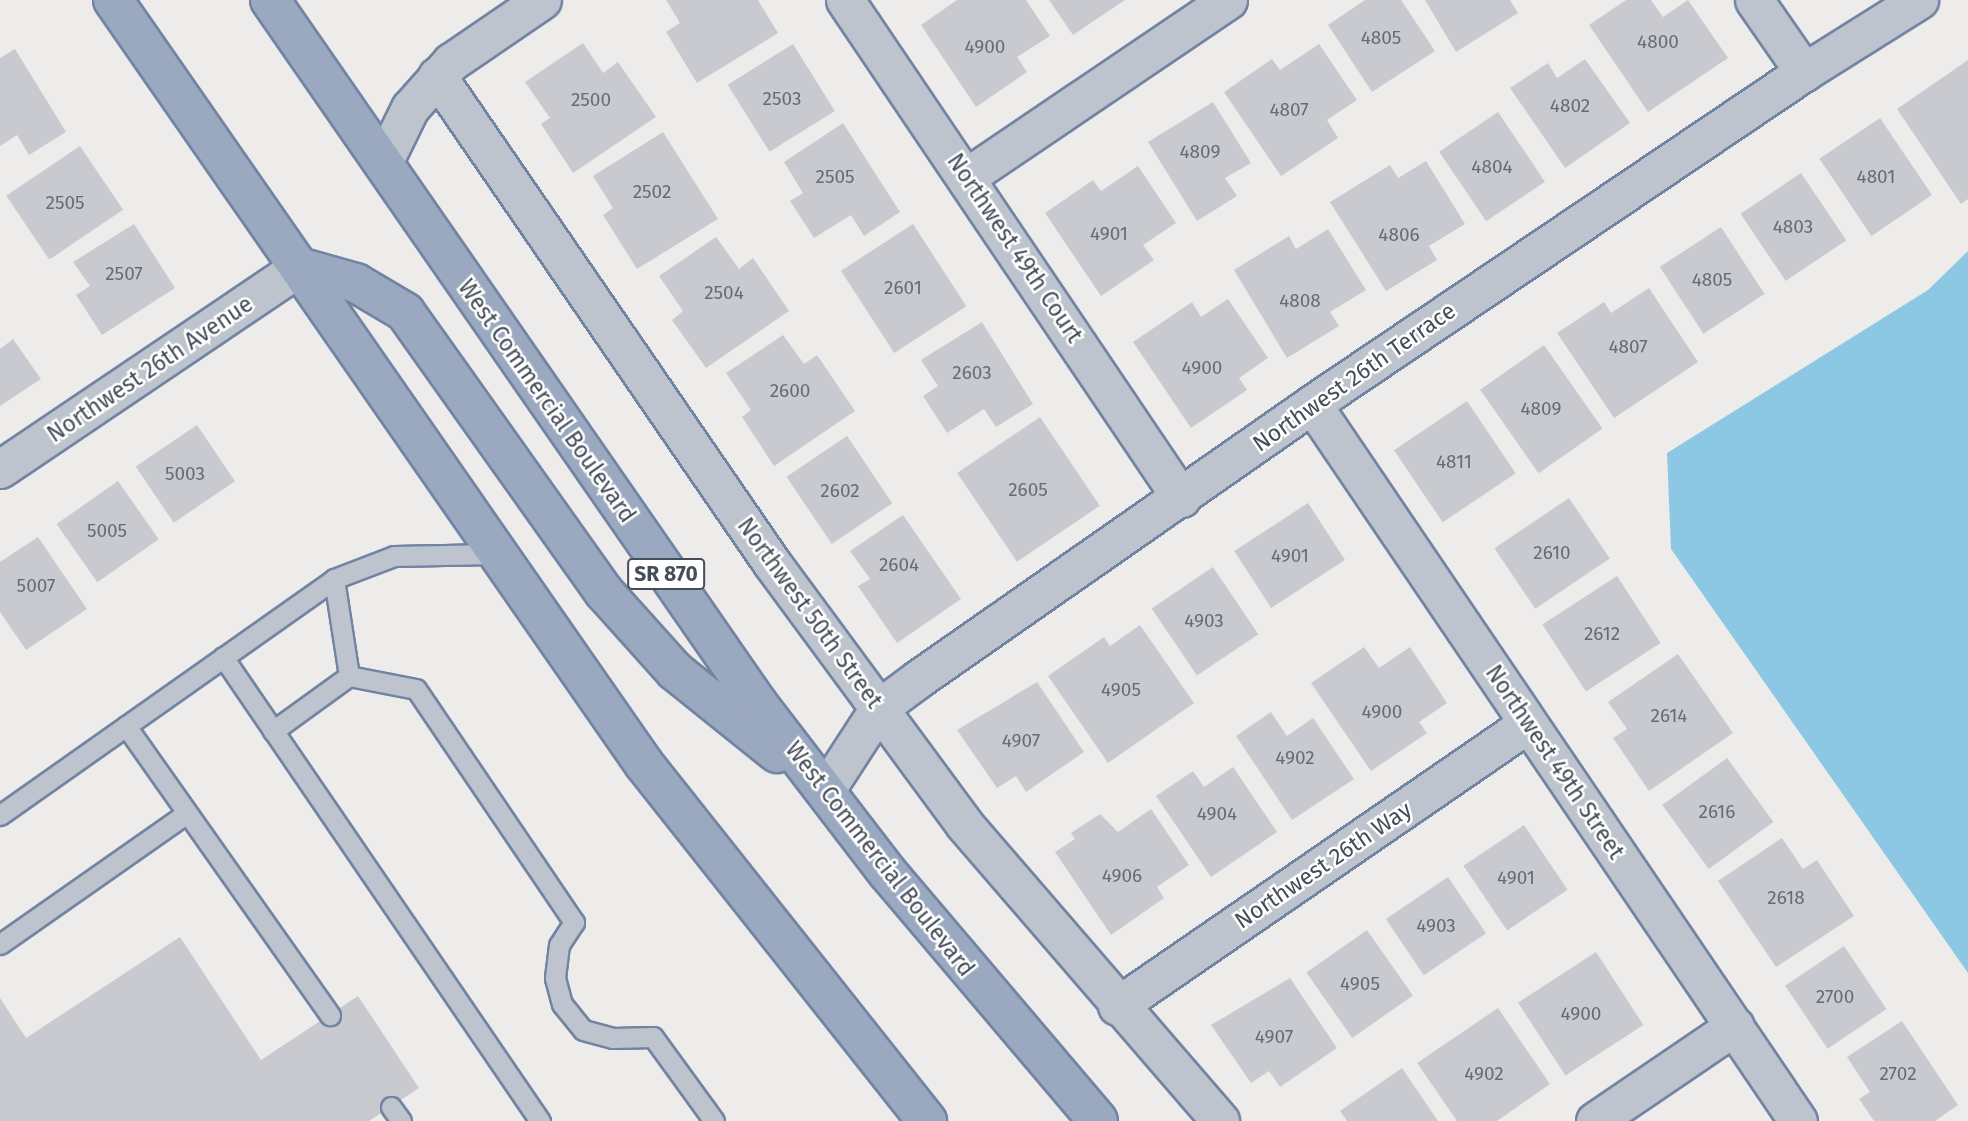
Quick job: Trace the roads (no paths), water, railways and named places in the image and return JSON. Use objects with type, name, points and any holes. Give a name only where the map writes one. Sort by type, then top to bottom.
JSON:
[{"type":"highway","points":[[113,0],[494,554],[714,856],[927,1121]]},
{"type":"highway","name":"West Commercial Boulevard","points":[[270,0],[697,621],[825,791],[1031,1046],[1098,1121]]},
{"type":"highway","points":[[299,267],[356,283],[405,312],[577,557],[639,634],[675,671],[825,791]]},
{"type":"street","points":[[383,163],[410,108],[438,76],[465,50],[542,0]]},
{"type":"street","name":"Northwest 49th Court","points":[[845,0],[968,176],[1181,498]]},
{"type":"street","points":[[968,176],[1228,0]]},
{"type":"street","points":[[1754,0],[1804,72]]},
{"type":"street","name":"Northwest 26th Terrace","points":[[825,791],[879,708],[1312,404],[1804,72],[1919,0]]},
{"type":"street","name":"Northwest 50th Street","points":[[438,76],[696,455],[964,824],[1117,1006],[1220,1121]]},
{"type":"street","name":"Northwest 26th Avenue","points":[[0,469],[299,267]]},
{"type":"street","name":"Northwest 49th Street","points":[[1312,404],[1798,1121]]},
{"type":"street","name":"Northwest 26th Way","points":[[1117,1006],[1528,724]]},
{"type":"street","points":[[1595,1121],[1735,1026]]},
{"type":"lane","points":[[0,815],[334,579],[394,556],[494,554]]},
{"type":"lane","points":[[334,579],[349,676]]},
{"type":"lane","points":[[223,657],[540,1121]]},
{"type":"lane","points":[[273,731],[349,676],[416,689],[574,922],[559,945],[555,978],[562,1004],[583,1030],[613,1038],[653,1037],[714,1121]]},
{"type":"lane","points":[[126,726],[330,1014]]},
{"type":"lane","points":[[0,944],[187,813]]},
{"type":"water","points":[[1968,251],[1968,973],[1671,549],[1667,453],[1928,290]]}]
